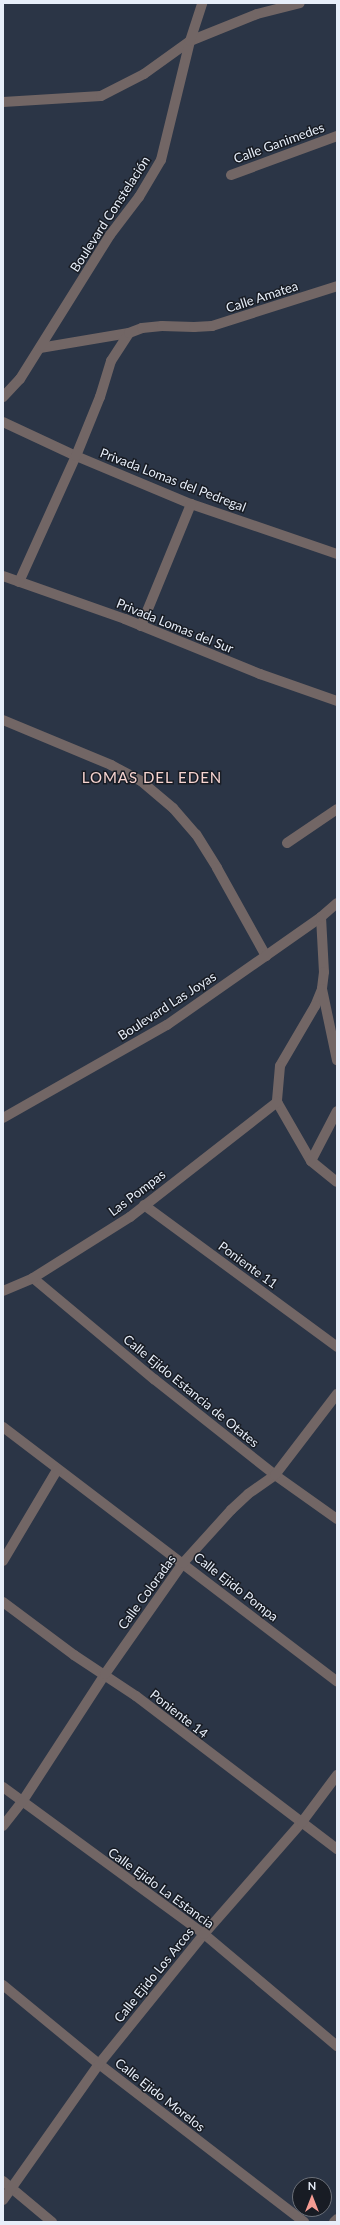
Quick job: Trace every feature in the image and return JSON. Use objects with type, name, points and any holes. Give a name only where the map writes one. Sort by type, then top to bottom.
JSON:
[{"type":"street","name":"Boulevard Constelación","points":[[3,397],[20,379],[110,235],[140,197],[162,160],[190,41],[202,3]]},
{"type":"street","points":[[3,102],[102,96],[144,74],[190,41],[257,14],[300,3]]},
{"type":"street","name":"Calle Ganimedes","points":[[230,175],[337,136]]},
{"type":"street","name":"Calle Amatea","points":[[40,348],[129,333],[142,328],[162,326],[194,328],[212,326],[337,286]]},
{"type":"street","points":[[19,582],[76,456],[100,397],[111,361],[129,333]]},
{"type":"street","name":"Privada Lomas del Pedregal","points":[[3,422],[76,456],[192,504],[337,554]]},
{"type":"street","points":[[141,626],[192,504]]},
{"type":"street","name":"Privada Lomas del Sur","points":[[3,576],[141,626],[260,674],[337,700]]},
{"type":"street","points":[[3,720],[111,765],[140,780],[173,808],[196,834],[217,868],[266,956]]},
{"type":"street","points":[[287,843],[337,809]]},
{"type":"street","name":"Boulevard Las Joyas","points":[[3,1118],[167,1025],[321,917],[337,903]]},
{"type":"street","points":[[321,917],[324,972],[322,989],[280,1066],[276,1102],[311,1161],[337,1182]]},
{"type":"street","points":[[322,989],[337,1060]]},
{"type":"street","name":"Las Pompas","points":[[3,1291],[33,1278],[130,1217],[276,1102]]},
{"type":"street","points":[[311,1161],[337,1111]]},
{"type":"street","name":"Poniente 11","points":[[144,1205],[337,1347]]},
{"type":"street","name":"Calle Ejido Estancia de Otates","points":[[33,1278],[154,1379],[275,1475],[337,1519]]},
{"type":"street","name":"Calle Coloradas","points":[[3,1826],[22,1802],[105,1674],[183,1562],[231,1510],[248,1494],[275,1475],[337,1394]]},
{"type":"street","name":"Calle Ejido Pompa","points":[[3,1427],[57,1470],[183,1562],[337,1681]]},
{"type":"street","points":[[3,1561],[57,1470]]},
{"type":"street","name":"Poniente 14","points":[[3,1602],[74,1655],[105,1674],[337,1849]]},
{"type":"street","name":"Calle Ejido Los Arcos","points":[[3,2200],[99,2064],[204,1934],[302,1822],[337,1775]]},
{"type":"street","name":"Calle Ejido La Estancia","points":[[3,1787],[204,1934],[337,2046]]},
{"type":"street","name":"Calle Ejido Morelos","points":[[3,1985],[99,2064],[304,2222]]},
{"type":"street","points":[[3,2181],[52,2222]]},
{"type":"street","points":[[334,2222],[337,2219]]},
{"type":"district","name":"LOMAS DEL EDEN","points":[[152,778]]}]
